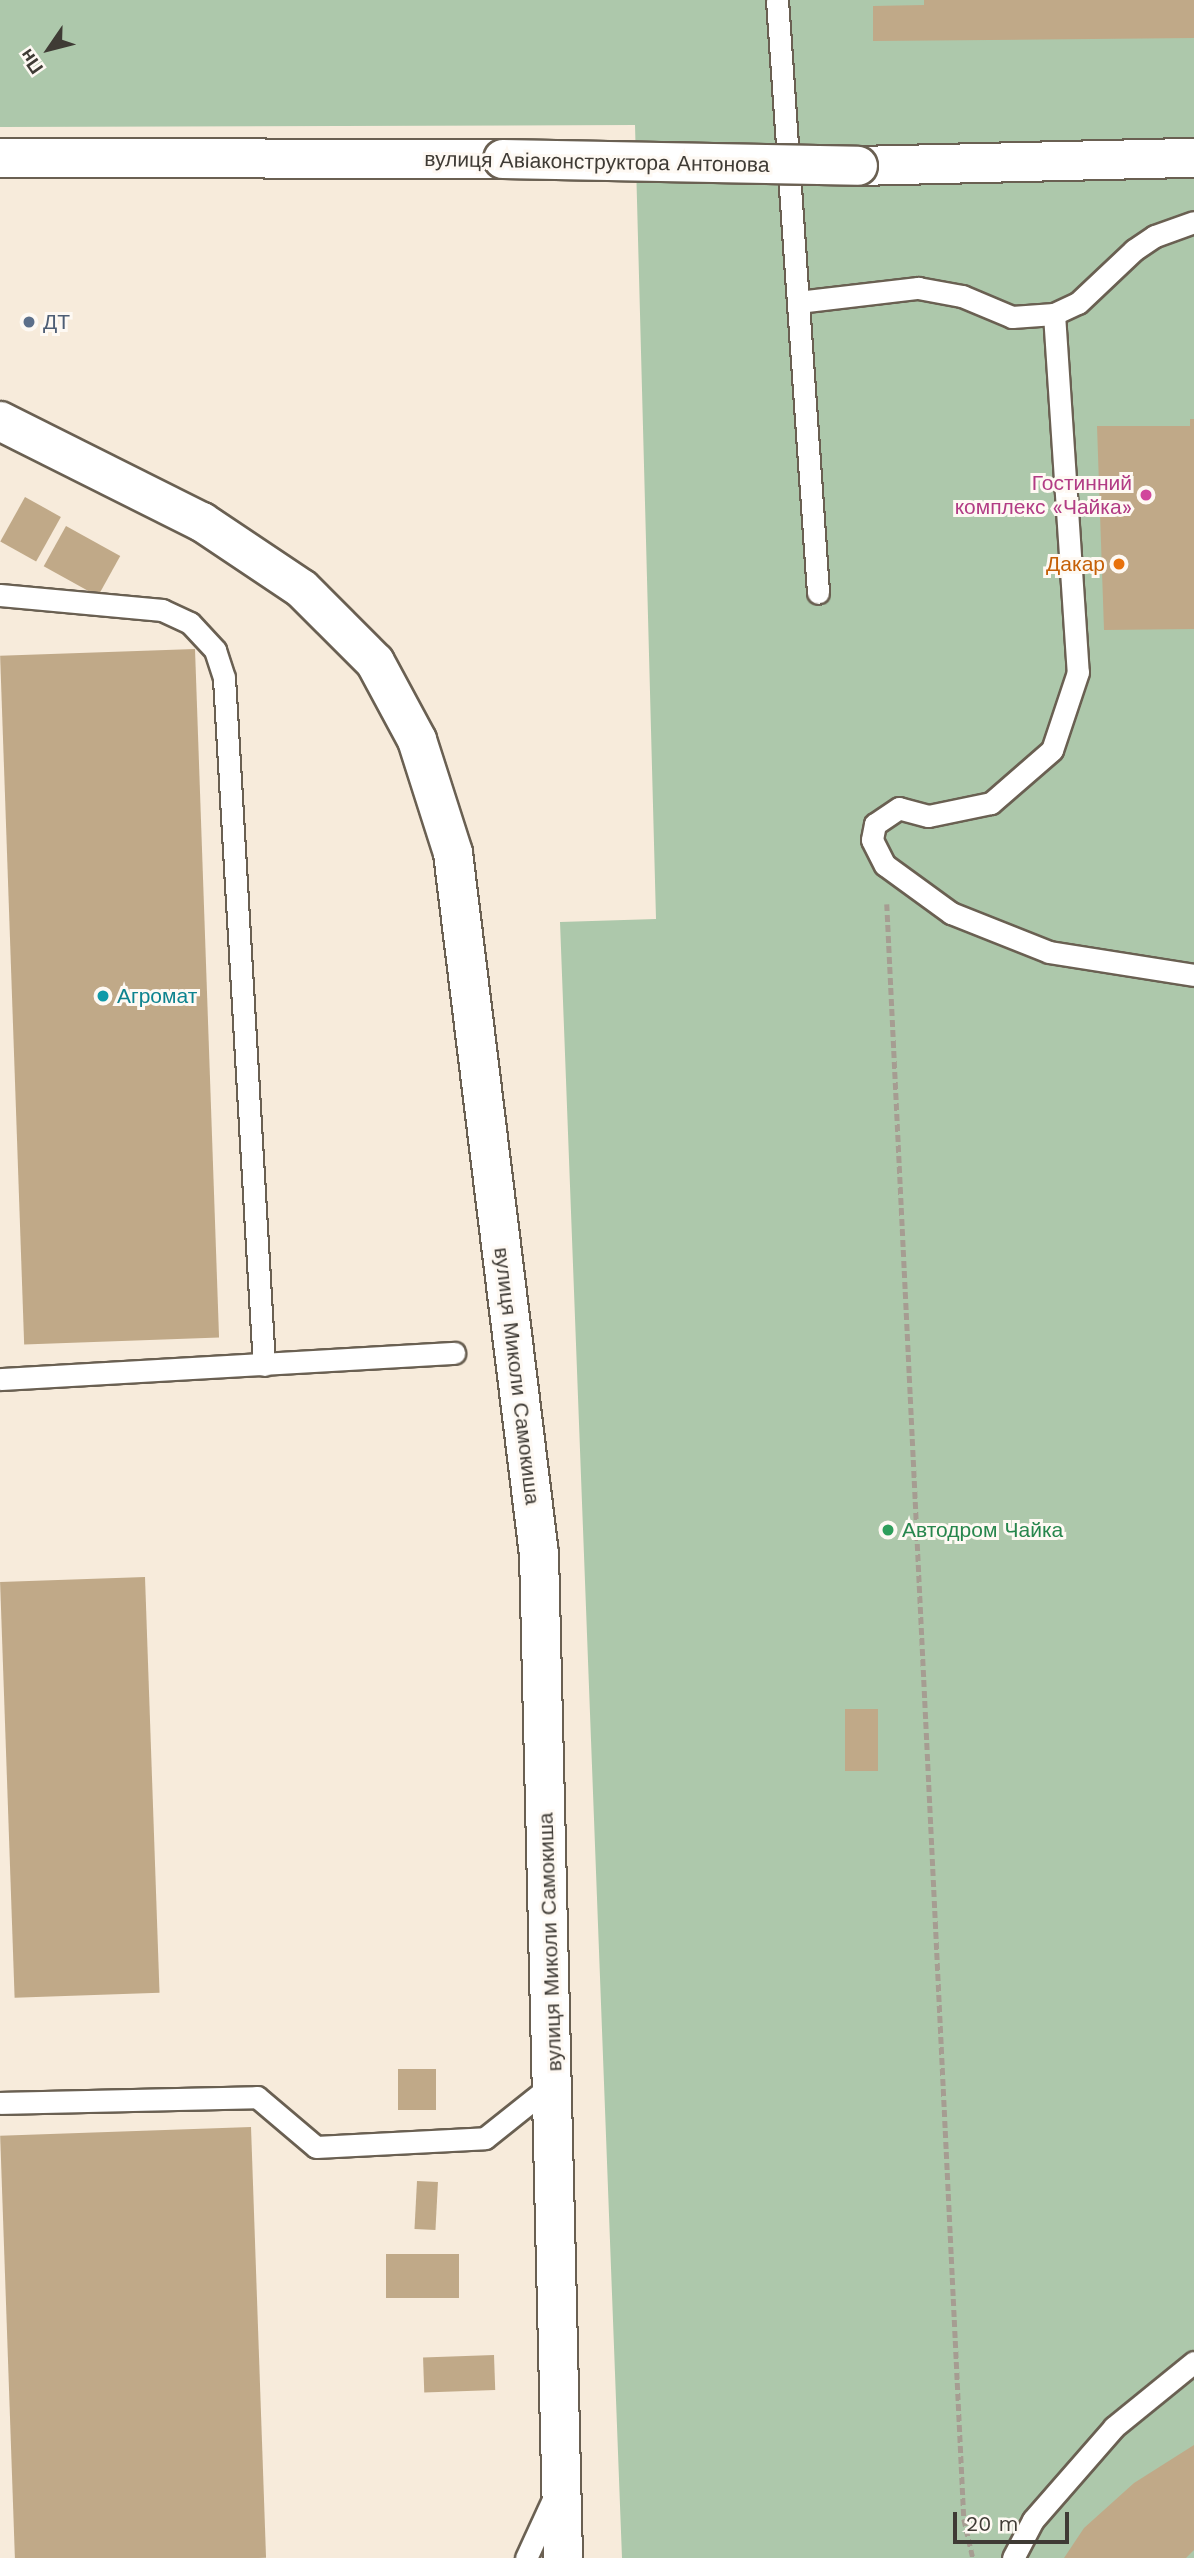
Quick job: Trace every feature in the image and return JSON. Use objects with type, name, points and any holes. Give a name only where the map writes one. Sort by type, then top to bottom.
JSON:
[{"type":"street","name":"вулиця Авіаконструктора Антонова","points":[[0,158],[503,159],[858,166],[1194,158]]},
{"type":"street","name":"вулиця Миколи Самокиша","points":[[0,421],[202,522],[302,589],[375,662],[417,740],[453,853],[539,1554],[554,2083],[563,2558]]},
{"type":"lane","points":[[777,0],[818,593]]},
{"type":"lane","points":[[798,302],[918,288],[962,296],[1012,317],[1054,314],[1078,303],[1134,250],[1155,236],[1194,222]]},
{"type":"lane","points":[[1054,314],[1078,673],[1052,750],[992,803],[928,816],[899,808],[875,824],[872,840],[885,865],[951,913],[1049,952],[1194,975]]},
{"type":"lane","points":[[0,596],[162,610],[190,623],[215,650],[224,678],[264,1365]]},
{"type":"lane","points":[[0,1379],[454,1353]]},
{"type":"lane","points":[[0,2103],[257,2097],[316,2147],[485,2138],[554,2083]]},
{"type":"lane","points":[[1013,2558],[1033,2521],[1114,2427],[1194,2362]]},
{"type":"lane","points":[[526,2558],[561,2483]]},
{"type":"path","points":[[885,865],[964,2519],[973,2558]]},
{"type":"green space","name":"Автодром Чайка","points":[[0,0],[1194,0],[1194,2558],[622,2558],[560,922],[656,919],[635,125],[0,127]]},
{"type":"building","points":[[924,0],[1194,0],[1194,38],[873,41],[873,6],[924,5]]},
{"type":"building","name":"Гостинний комплекс «Чайка»","points":[[1190,419],[1194,419],[1194,629],[1104,630],[1097,426],[1190,426]]},
{"type":"building","points":[[25,497],[61,517],[36,561],[0,542]]},
{"type":"building","points":[[66,526],[120,556],[98,596],[44,566]]},
{"type":"building","name":"Агромат","points":[[195,649],[219,1338],[24,1344],[0,656]]},
{"type":"building","points":[[145,1577],[160,1993],[15,1998],[0,1582]]},
{"type":"building","points":[[845,1709],[878,1709],[878,1771],[845,1771]]},
{"type":"building","points":[[398,2069],[436,2069],[436,2110],[398,2110]]},
{"type":"building","points":[[251,2127],[266,2558],[15,2558],[0,2136]]},
{"type":"building","points":[[417,2181],[438,2182],[435,2230],[414,2229]]},
{"type":"building","points":[[386,2254],[459,2254],[459,2298],[386,2298]]},
{"type":"building","points":[[494,2355],[495,2390],[424,2392],[423,2357]]},
{"type":"building","points":[[1194,2445],[1194,2550],[1186,2558],[1064,2558],[1084,2528],[1134,2483]]},
{"type":"place","name":"ДТ","points":[[29,322]]},
{"type":"place","name":"Гостинний комплекс «Чайка»","points":[[1146,495]]},
{"type":"place","name":"Дакар","points":[[1119,564]]},
{"type":"place","name":"Агромат","points":[[103,996]]},
{"type":"place","name":"Автодром Чайка","points":[[888,1530]]}]
